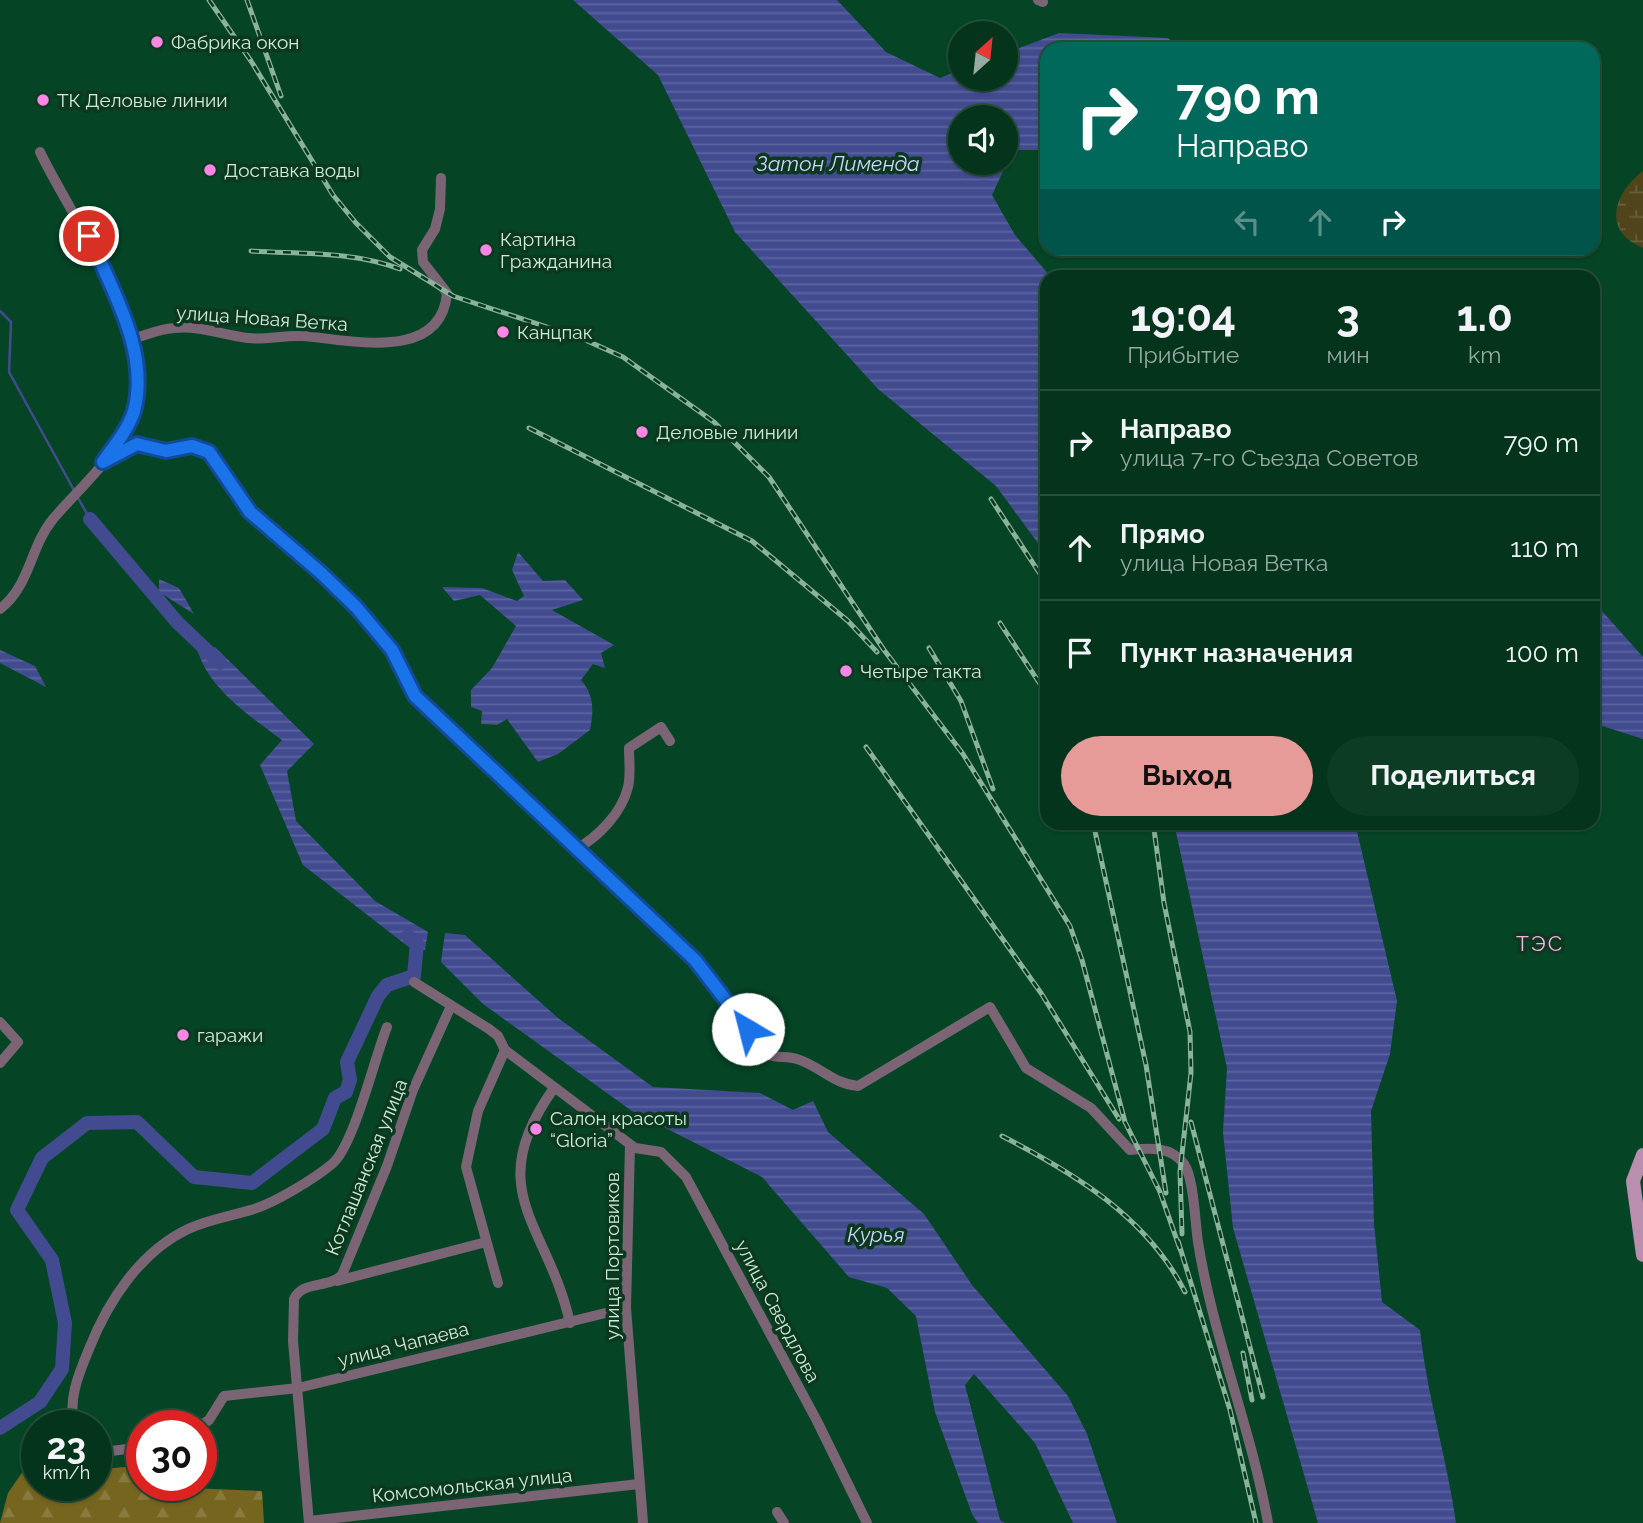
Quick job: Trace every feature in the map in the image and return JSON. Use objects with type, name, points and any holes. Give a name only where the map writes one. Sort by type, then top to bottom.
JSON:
[{"type":"main road","points":[[1643,1155],[1633,1181],[1643,1255]]},
{"type":"street","points":[[0,609],[23,583],[40,539],[52,520],[103,462],[133,413],[137,391],[132,339],[89,236],[40,152]]},
{"type":"street","name":"улица Новая Ветка","points":[[132,339],[174,327],[203,329],[250,338],[300,336],[379,344],[406,342],[438,320],[447,299],[447,293],[423,262],[422,250],[435,229],[440,209],[441,178]]},
{"type":"street","points":[[103,462],[137,444],[166,451],[192,446],[209,452],[250,512],[321,573],[392,650],[415,696],[575,850],[695,960],[769,1055],[780,1059],[794,1058],[842,1085],[858,1086],[990,1007],[1026,1068],[1091,1108],[1130,1150],[1173,1153],[1185,1166],[1203,1275],[1234,1379],[1268,1523]]},
{"type":"street","points":[[575,850],[601,830],[617,812],[628,787],[629,748],[661,727],[670,741]]},
{"type":"street","name":"улица Портовиков","points":[[414,982],[436,993],[451,1006],[489,1029],[498,1037],[505,1050],[631,1145],[626,1308],[643,1523]]},
{"type":"street","name":"Котлашанская улица","points":[[309,1522],[293,1341],[294,1298],[303,1288],[335,1281],[351,1254],[413,1090],[451,1006]]},
{"type":"street","points":[[0,1023],[18,1042],[0,1063]]},
{"type":"street","points":[[72,1410],[79,1372],[94,1337],[125,1282],[144,1259],[178,1235],[209,1220],[257,1208],[334,1163],[358,1113],[387,1027]]},
{"type":"street","points":[[498,1283],[466,1167],[478,1111],[505,1050]]},
{"type":"street","points":[[554,1087],[539,1109],[519,1168],[522,1201],[555,1271],[570,1323]]},
{"type":"street","name":"улица Свердлова","points":[[631,1145],[661,1152],[686,1177],[817,1421],[867,1523]]},
{"type":"street","points":[[335,1281],[486,1242]]},
{"type":"street","name":"улица Чапаева","points":[[215,1410],[223,1396],[299,1388],[626,1308]]},
{"type":"street","name":"Комсомольская улица","points":[[309,1522],[639,1484]]},
{"type":"street","points":[[777,1511],[784,1523]]},
{"type":"green space","points":[[1643,171],[1643,248],[1621,232],[1616,211],[1625,190]]},
{"type":"green space","points":[[126,1467],[126,1501],[217,1501],[217,1489],[262,1491],[264,1523],[0,1523],[8,1493],[21,1474],[21,1501],[112,1501],[112,1468]]},
{"type":"water","name":"Затон Лименда","points":[[573,0],[837,0],[886,52],[940,78],[948,75],[948,91],[1018,91],[1018,48],[1059,33],[1168,38],[1173,42],[1040,42],[1040,150],[1018,150],[1018,105],[948,105],[948,175],[1001,175],[992,195],[1015,235],[1045,270],[1040,270],[1040,546],[996,486],[878,389],[735,232],[658,75]]},
{"type":"water","points":[[518,552],[543,581],[565,580],[583,600],[552,610],[614,645],[601,653],[605,668],[593,664],[581,680],[592,703],[590,730],[558,754],[538,762],[507,719],[497,725],[481,724],[482,711],[471,707],[471,690],[492,668],[516,626],[480,595],[454,601],[442,587],[482,588],[517,601],[524,596],[512,570]]},
{"type":"water","points":[[159,579],[179,588],[194,614],[159,592]]},
{"type":"water","points":[[1600,610],[1643,657],[1643,739],[1600,725]]},
{"type":"water","points":[[215,647],[314,744],[287,771],[296,821],[375,901],[428,932],[425,950],[410,948],[303,865],[260,765],[282,740],[233,702],[212,679],[198,652]]},
{"type":"water","points":[[0,650],[35,666],[46,687],[0,663]]},
{"type":"water","points":[[1176,830],[1357,830],[1397,1001],[1390,1054],[1371,1111],[1374,1224],[1382,1302],[1420,1330],[1427,1379],[1456,1523],[1318,1523],[1233,1228],[1223,1132],[1227,1068]]},
{"type":"water","name":"Курья","points":[[445,933],[465,935],[558,1018],[653,1087],[760,1093],[793,1110],[813,1101],[828,1132],[924,1214],[972,1285],[1068,1396],[1087,1434],[1117,1523],[1073,1523],[1035,1443],[974,1374],[965,1385],[1000,1520],[1005,1523],[978,1523],[972,1514],[935,1412],[916,1316],[887,1288],[849,1277],[762,1177],[632,1111],[483,1004],[441,962]]},
{"type":"waterway","points":[[0,311],[11,322],[9,372],[75,492]]},
{"type":"waterway","points":[[78,498],[90,519]]},
{"type":"waterway","points":[[90,519],[177,622],[220,663]]},
{"type":"waterway","points":[[0,1428],[40,1402],[62,1369],[65,1323],[52,1260],[17,1210],[42,1158],[87,1123],[137,1122],[194,1177],[252,1183],[323,1129],[335,1098],[346,1092],[350,1080],[347,1062],[378,996],[387,985],[414,976],[417,943],[408,936]]},
{"type":"railway","points":[[209,0],[251,61],[333,195],[390,257],[453,296],[583,339],[623,357],[714,422],[769,477],[884,650],[963,754],[1070,926],[1082,960],[1125,1122],[1160,1192],[1180,1249]]},
{"type":"railway","points":[[247,0],[281,96]]},
{"type":"railway","points":[[251,251],[345,256],[400,269]]},
{"type":"railway","points":[[529,428],[752,541],[848,621],[877,652]]},
{"type":"railway","points":[[991,499],[1040,574]]},
{"type":"railway","points":[[1000,623],[1040,684]]},
{"type":"railway","points":[[929,648],[961,701],[993,789]]},
{"type":"railway","points":[[866,747],[1041,993],[1119,1119]]},
{"type":"railway","points":[[1095,830],[1146,1065],[1166,1193]]},
{"type":"railway","points":[[1154,830],[1164,903],[1190,1032],[1191,1073],[1180,1172],[1182,1234]]},
{"type":"railway","points":[[1191,1122],[1263,1397]]},
{"type":"railway","points":[[1002,1136],[1056,1165],[1129,1219],[1169,1265],[1185,1292]]},
{"type":"railway","points":[[1178,1241],[1230,1410],[1256,1523]]},
{"type":"railway","points":[[1243,1353],[1252,1400]]},
{"type":"place","name":"Фабрика окон","points":[[157,42]]},
{"type":"place","name":"ТК Деловые линии","points":[[43,100]]},
{"type":"place","name":"Доставка воды","points":[[210,170]]},
{"type":"place","name":"Картина Гражданина","points":[[486,250]]},
{"type":"place","name":"Канцпак","points":[[503,332]]},
{"type":"place","name":"Деловые линии","points":[[642,432]]},
{"type":"place","name":"Четыре такта","points":[[846,671]]},
{"type":"place","name":"гаражи","points":[[183,1035]]},
{"type":"place","name":"Салон красоты “Gloria”","points":[[536,1129]]},
{"type":"district","name":"ТЭС","points":[[1540,944]]},
{"type":"route","points":[[89,236],[132,339],[137,391],[133,413],[125,430],[103,462],[137,444],[166,451],[192,446],[209,452],[250,512],[356,607],[392,650],[415,696],[444,726],[475,751],[546,818],[575,850],[695,960],[748,1029]]}]
